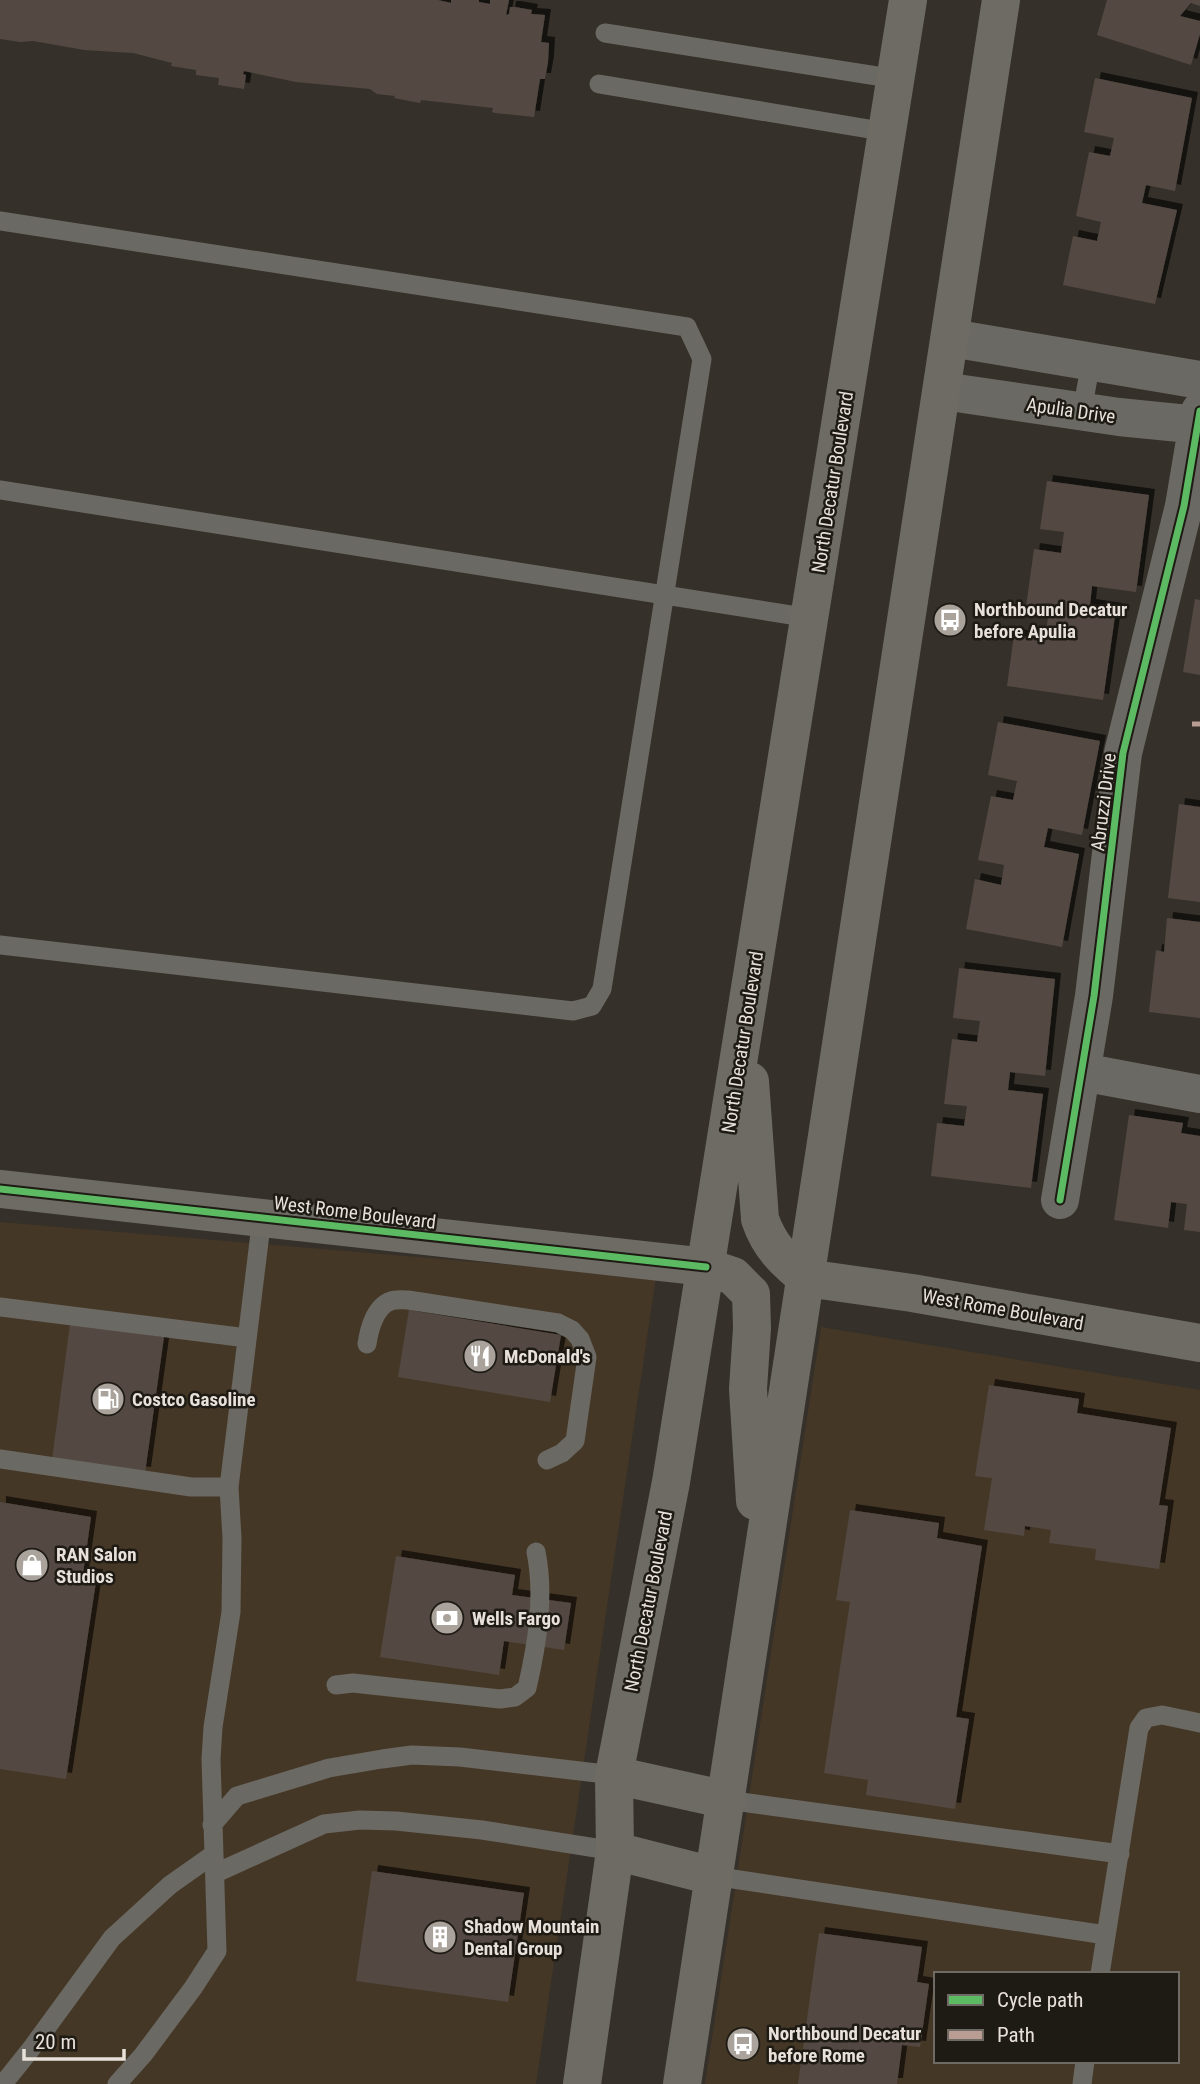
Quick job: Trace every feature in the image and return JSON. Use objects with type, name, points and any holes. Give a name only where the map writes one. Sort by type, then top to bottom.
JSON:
[{"type":"main road","name":"North Decatur Boulevard","points":[[582,2084],[615,1851],[614,1774],[671,1482],[908,0]]},
{"type":"main road","points":[[682,2084],[1001,0]]},
{"type":"main road","points":[[746,1023],[760,1219],[766,1236],[780,1256],[806,1278]]},
{"type":"main road","name":"West Rome Boulevard","points":[[0,1189],[706,1267],[733,1276],[751,1294],[748,1389],[759,1573]]},
{"type":"main road","name":"West Rome Boulevard","points":[[806,1278],[1200,1343]]},
{"type":"main road","points":[[614,1774],[727,1800]]},
{"type":"main road","points":[[615,1851],[713,1876]]},
{"type":"street","points":[[951,338],[1200,380]]},
{"type":"street","name":"Apulia Drive","points":[[943,391],[1082,411],[1199,421]]},
{"type":"street","name":"Abruzzi Drive","points":[[1060,1200],[1108,891],[1124,753],[1184,506],[1199,421]]},
{"type":"street","points":[[1082,1072],[1200,1094]]},
{"type":"lane","points":[[605,33],[896,79]]},
{"type":"lane","points":[[599,84],[887,132]]},
{"type":"lane","points":[[0,221],[687,327],[702,359],[603,989],[592,1006],[573,1011],[0,946]]},
{"type":"lane","points":[[1082,411],[1091,362]]},
{"type":"lane","points":[[0,491],[810,618]]},
{"type":"lane","points":[[117,2084],[151,2044],[217,1951],[211,1759],[213,1727],[232,1612],[229,1487],[262,1217]]},
{"type":"lane","points":[[366,1344],[369,1329],[381,1308],[391,1301],[408,1300],[558,1323],[572,1330],[580,1339],[587,1357],[575,1441],[562,1453],[547,1460]]},
{"type":"lane","points":[[0,1307],[247,1338]]},
{"type":"lane","points":[[0,1459],[191,1487],[229,1487]]},
{"type":"lane","points":[[336,1685],[354,1683],[499,1699],[514,1697],[527,1688],[535,1655],[541,1575],[536,1552]]},
{"type":"lane","points":[[1100,1972],[1139,1728],[1146,1718],[1162,1715],[1200,1723]]},
{"type":"lane","points":[[212,1825],[237,1797],[281,1781],[328,1768],[412,1755],[614,1774]]},
{"type":"lane","points":[[727,1800],[1120,1854]]},
{"type":"lane","points":[[2,2084],[31,2049],[112,1938],[170,1885],[215,1863],[324,1824],[360,1820],[482,1830],[615,1851]]},
{"type":"lane","points":[[713,1876],[1106,1935]]},
{"type":"lane","points":[[1082,2084],[1085,2063]]},
{"type":"shaded area","points":[[0,1222],[656,1277],[536,2084],[0,2084]]},
{"type":"shaded area","points":[[821,1327],[1200,1390],[1200,2084],[705,2084]]},
{"type":"building","points":[[0,0],[438,0],[451,3],[451,0],[479,0],[490,4],[490,0],[509,0],[506,15],[509,14],[510,7],[515,7],[532,10],[531,14],[545,15],[541,42],[549,43],[548,62],[545,79],[540,79],[534,117],[495,113],[492,112],[493,108],[421,100],[420,103],[377,94],[370,89],[296,82],[244,71],[244,89],[218,85],[219,78],[196,75],[196,70],[171,66],[172,63],[133,53],[84,50],[33,41],[0,39]]},
{"type":"building","points":[[1107,0],[1200,0],[1200,6],[1191,3],[1180,16],[1200,21],[1200,34],[1191,65],[1097,35]]},
{"type":"building","points":[[1095,78],[1192,98],[1175,191],[1146,185],[1142,203],[1177,210],[1155,304],[1063,285],[1073,236],[1097,241],[1101,222],[1076,216],[1089,152],[1110,156],[1114,138],[1084,132]]},
{"type":"building","points":[[1047,481],[1149,495],[1136,592],[1092,586],[1090,605],[1116,609],[1103,700],[1007,686],[1014,635],[1045,639],[1048,617],[1025,614],[1034,549],[1061,553],[1064,532],[1040,529]]},
{"type":"building","points":[[1195,599],[1200,600],[1200,675],[1183,672]]},
{"type":"building","points":[[998,722],[1100,741],[1082,835],[1048,828],[1044,847],[1079,854],[1062,947],[966,929],[975,879],[1001,885],[1004,865],[978,860],[991,796],[1013,800],[1017,781],[988,775]]},
{"type":"building","points":[[1179,804],[1200,807],[1200,902],[1168,898]]},
{"type":"building","points":[[1167,918],[1200,922],[1200,1018],[1149,1012],[1156,950],[1164,952]]},
{"type":"building","points":[[959,968],[1055,979],[1045,1076],[1010,1072],[1008,1090],[1043,1094],[1031,1188],[931,1176],[937,1123],[964,1126],[967,1106],[944,1104],[952,1039],[977,1042],[980,1021],[953,1018]]},
{"type":"building","points":[[1129,1115],[1183,1123],[1181,1133],[1200,1136],[1200,1232],[1184,1230],[1187,1204],[1171,1202],[1168,1228],[1114,1220]]},
{"type":"building","name":"McDonald's","points":[[409,1310],[561,1335],[550,1402],[398,1377]]},
{"type":"building","points":[[70,1324],[164,1337],[145,1473],[52,1460]]},
{"type":"building","points":[[989,1385],[1079,1399],[1077,1413],[1171,1428],[1159,1505],[1168,1506],[1159,1569],[1095,1560],[1096,1549],[1049,1543],[1051,1530],[1025,1526],[1024,1536],[984,1530],[992,1478],[975,1476]]},
{"type":"building","points":[[0,1502],[91,1517],[83,1574],[97,1575],[66,1779],[0,1769]]},
{"type":"building","points":[[850,1510],[939,1523],[937,1538],[982,1546],[956,1717],[969,1719],[955,1809],[866,1795],[868,1780],[824,1773],[850,1602],[836,1600]]},
{"type":"building","name":"Wells Fargo","points":[[396,1556],[515,1575],[512,1595],[571,1603],[564,1650],[504,1641],[499,1675],[380,1657]]},
{"type":"building","name":"Shadow Mountain Dental Group","points":[[372,1871],[524,1893],[508,2002],[356,1981]]},
{"type":"building","points":[[819,1933],[922,1947],[917,1982],[929,1984],[920,2047],[902,2045],[897,2084],[798,2084]]},
{"type":"marked path","points":[[1192,724],[1200,724]]},
{"type":"cycle path","points":[[1060,1200],[1094,996],[1123,753],[1184,506],[1200,411]]},
{"type":"cycle path","points":[[0,1189],[706,1267]]},
{"type":"place","name":"Northbound Decatur before Apulia","points":[[950,620]]},
{"type":"place","name":"McDonald's","points":[[480,1356]]},
{"type":"place","name":"Costco Gasoline","points":[[108,1399]]},
{"type":"place","name":"RAN Salon Studios","points":[[32,1565]]},
{"type":"place","name":"Wells Fargo","points":[[447,1618]]},
{"type":"place","name":"Shadow Mountain Dental Group","points":[[440,1937]]},
{"type":"place","name":"Northbound Decatur before Rome","points":[[743,2044]]}]
